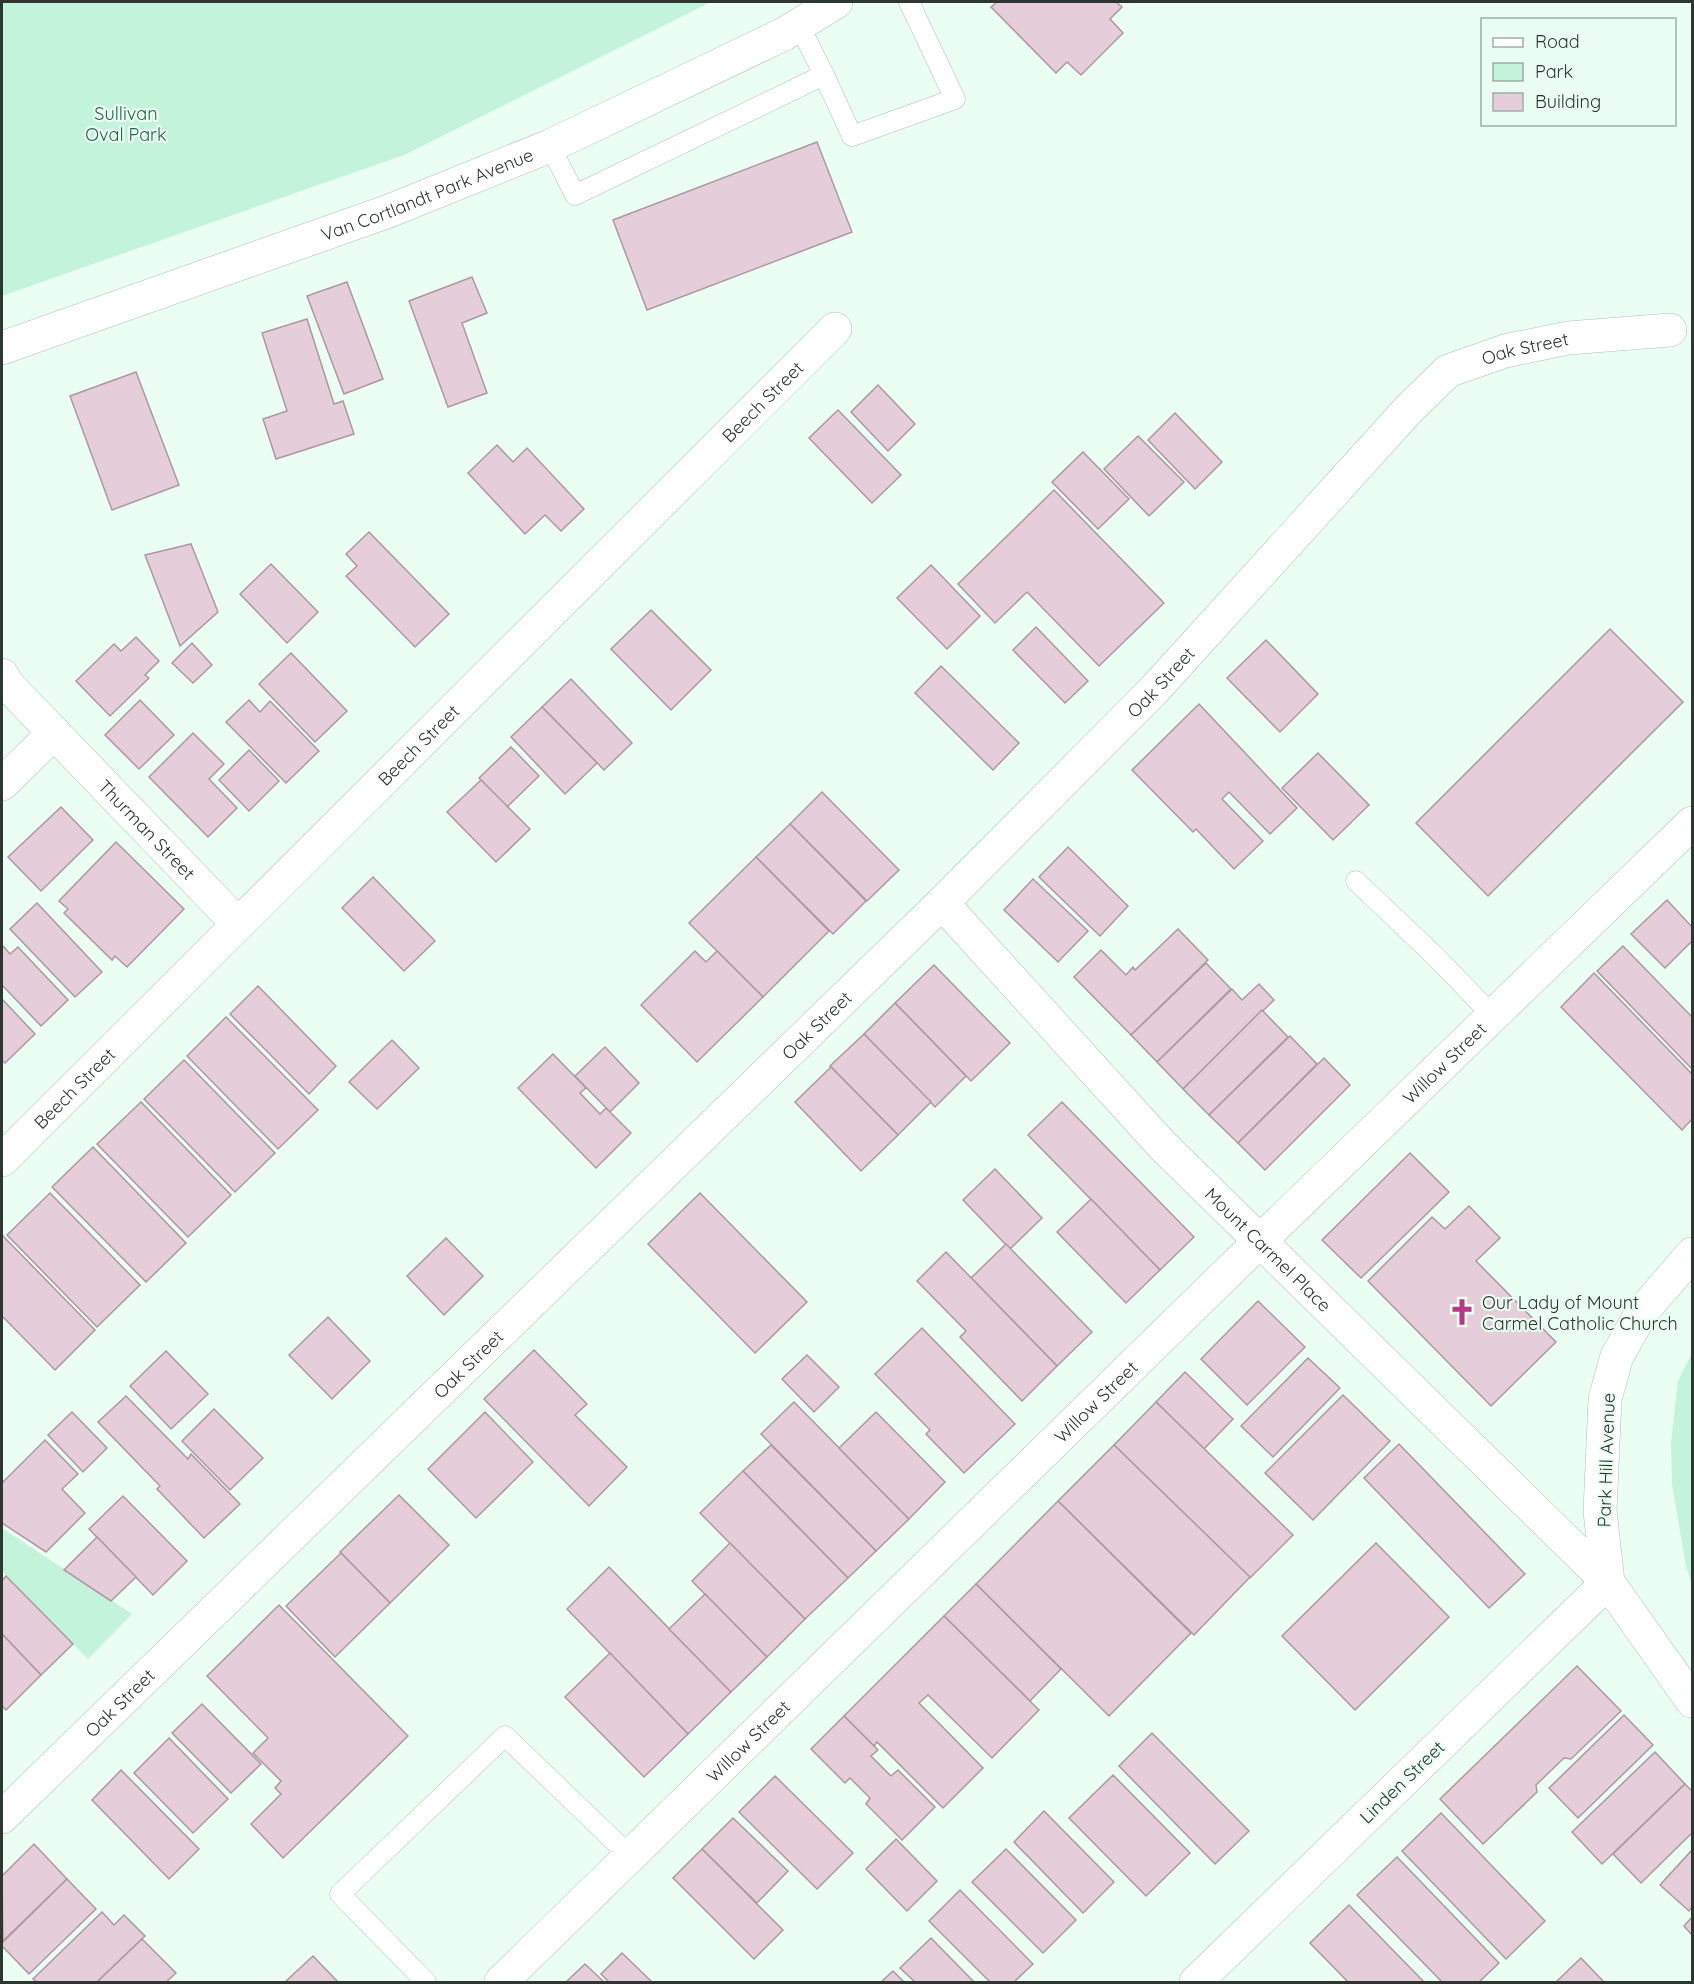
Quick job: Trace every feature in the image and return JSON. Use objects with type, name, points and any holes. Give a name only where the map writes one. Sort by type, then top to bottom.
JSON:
[{"type":"street","name":"Van Cortlandt Park Avenue","points":[[2,348],[388,211],[550,146],[799,25],[836,2]]},
{"type":"street","name":"Beech Street","points":[[2,1160],[835,329]]},
{"type":"street","name":"Oak Street","points":[[2,1817],[942,903],[1154,690],[1409,409],[1448,371],[1505,351],[1568,338],[1670,330]]},
{"type":"street","name":"Thurman Street","points":[[2,675],[7,684],[237,924]]},
{"type":"street","points":[[2,784],[54,733]]},
{"type":"street","name":"Willow Street","points":[[501,1983],[1260,1241],[1692,823]]},
{"type":"street","name":"Mount Carmel Place","points":[[942,903],[1163,1146],[1608,1582]]},
{"type":"street","name":"Park Hill Avenue","points":[[1692,1254],[1642,1312],[1617,1356],[1605,1400],[1600,1511],[1608,1582],[1692,1701]]},
{"type":"street","name":"Linden Street","points":[[1196,1983],[1608,1582]]},
{"type":"lane","points":[[799,25],[852,136],[955,99],[909,2]]},
{"type":"lane","points":[[550,146],[575,195],[824,75]]},
{"type":"lane","points":[[1356,881],[1436,957],[1493,1016]]},
{"type":"lane","points":[[426,1983],[340,1894],[505,1736],[630,1856]]},
{"type":"green space","name":"Sullivan Oval Park","points":[[2,2],[711,2],[404,155],[2,296]]},
{"type":"green space","points":[[1692,1353],[1692,1585],[1686,1566],[1672,1485],[1671,1441],[1678,1381]]},
{"type":"green space","points":[[2,1528],[132,1614],[88,1659],[2,1571]]},
{"type":"building","points":[[997,2],[1116,2],[1122,7],[1110,19],[1123,33],[1081,75],[1067,62],[1056,73],[991,7]]},
{"type":"building","points":[[817,142],[852,232],[647,310],[613,220]]},
{"type":"building","points":[[472,277],[487,313],[462,323],[487,393],[448,407],[409,301]]},
{"type":"building","points":[[347,282],[383,379],[344,394],[307,296]]},
{"type":"building","points":[[307,319],[334,404],[343,401],[354,434],[276,459],[263,419],[287,411],[262,333]]},
{"type":"building","points":[[136,372],[179,485],[112,510],[70,396]]},
{"type":"building","points":[[878,385],[915,424],[888,451],[851,412]]},
{"type":"building","points":[[838,410],[901,475],[872,503],[809,438]]},
{"type":"building","points":[[1175,413],[1222,462],[1195,489],[1148,440]]},
{"type":"building","points":[[1138,436],[1184,482],[1149,516],[1104,469]]},
{"type":"building","points":[[497,445],[513,462],[527,448],[584,509],[561,531],[545,515],[525,534],[468,473]]},
{"type":"building","points":[[1083,452],[1129,499],[1098,529],[1052,482]]},
{"type":"building","points":[[1054,490],[1164,603],[1099,666],[1027,592],[995,623],[958,584]]},
{"type":"building","points":[[369,532],[449,614],[415,647],[346,576],[357,566],[346,554]]},
{"type":"building","points":[[191,544],[218,612],[180,646],[145,555]]},
{"type":"building","points":[[271,564],[318,612],[287,643],[240,594]]},
{"type":"building","points":[[931,565],[980,616],[947,649],[897,598]]},
{"type":"building","points":[[651,610],[711,670],[671,710],[611,649]]},
{"type":"building","points":[[1036,627],[1088,681],[1065,703],[1013,650]]},
{"type":"building","points":[[1610,629],[1683,702],[1488,896],[1416,823]]},
{"type":"building","points":[[136,637],[159,661],[145,675],[149,678],[110,716],[76,681],[114,644],[121,651]]},
{"type":"building","points":[[1266,640],[1318,694],[1280,732],[1227,678]]},
{"type":"building","points":[[192,643],[212,665],[193,683],[172,663]]},
{"type":"building","points":[[291,653],[347,711],[315,742],[259,684]]},
{"type":"building","points":[[941,666],[1019,743],[993,770],[915,693]]},
{"type":"building","points":[[571,679],[632,743],[604,770],[542,707]]},
{"type":"building","points":[[140,700],[174,735],[139,769],[105,735]]},
{"type":"building","points":[[249,700],[260,712],[270,701],[319,751],[286,783],[226,722]]},
{"type":"building","points":[[1199,704],[1297,808],[1270,834],[1229,792],[1222,799],[1263,841],[1234,869],[1196,829],[1193,832],[1132,770]]},
{"type":"building","points":[[542,707],[597,763],[565,794],[511,737]]},
{"type":"building","points":[[193,733],[224,764],[209,779],[237,808],[208,837],[149,777]]},
{"type":"building","points":[[511,747],[539,776],[507,807],[479,778]]},
{"type":"building","points":[[249,750],[279,781],[249,811],[219,780]]},
{"type":"building","points":[[1318,753],[1369,805],[1333,840],[1282,788]]},
{"type":"building","points":[[481,780],[530,829],[496,862],[447,812]]},
{"type":"building","points":[[822,792],[899,870],[867,901],[790,824]]},
{"type":"building","points":[[61,807],[93,840],[41,891],[8,857]]},
{"type":"building","points":[[790,824],[866,901],[833,934],[756,857]]},
{"type":"building","points":[[116,842],[184,909],[127,967],[115,956],[112,960],[64,913],[68,909],[59,901]]},
{"type":"building","points":[[1068,847],[1128,906],[1100,936],[1039,877]]},
{"type":"building","points":[[756,857],[829,931],[763,997],[689,923]]},
{"type":"building","points":[[373,877],[435,941],[404,971],[342,908]]},
{"type":"building","points":[[1033,879],[1088,931],[1058,962],[1004,910]]},
{"type":"building","points":[[1667,900],[1692,927],[1692,941],[1665,968],[1631,934]]},
{"type":"building","points":[[37,903],[102,972],[75,997],[10,929]]},
{"type":"building","points":[[1178,929],[1208,960],[1131,1035],[1074,977],[1101,950],[1126,975],[1133,967],[1135,970]]},
{"type":"building","points":[[2,945],[10,954],[18,947],[68,1000],[41,1026],[2,985]]},
{"type":"building","points":[[1623,946],[1692,1017],[1692,1069],[1597,971]]},
{"type":"building","points":[[695,951],[706,962],[717,951],[763,997],[697,1062],[641,1005]]},
{"type":"building","points":[[1206,963],[1231,989],[1157,1062],[1131,1035]]},
{"type":"building","points":[[934,965],[1010,1043],[971,1081],[895,1003]]},
{"type":"building","points":[[1594,973],[1692,1074],[1692,1119],[1682,1130],[1561,1007]]},
{"type":"building","points":[[1259,984],[1274,1000],[1183,1089],[1157,1062],[1232,989],[1242,1000]]},
{"type":"building","points":[[258,986],[336,1066],[309,1094],[230,1014]]},
{"type":"building","points":[[2,999],[35,1034],[5,1063],[2,1060]]},
{"type":"building","points":[[895,1003],[966,1076],[935,1107],[864,1034]]},
{"type":"building","points":[[1262,1010],[1288,1037],[1209,1115],[1183,1089]]},
{"type":"building","points":[[226,1017],[318,1110],[278,1149],[187,1056]]},
{"type":"building","points":[[864,1034],[931,1102],[898,1135],[830,1066]]},
{"type":"building","points":[[1290,1036],[1317,1064],[1238,1143],[1209,1115]]},
{"type":"building","points":[[392,1040],[419,1068],[377,1109],[349,1082]]},
{"type":"building","points":[[605,1047],[639,1083],[610,1112],[575,1076]]},
{"type":"building","points":[[553,1054],[586,1088],[580,1093],[600,1114],[606,1108],[631,1133],[596,1168],[518,1088]]},
{"type":"building","points":[[1324,1058],[1350,1085],[1265,1170],[1238,1143]]},
{"type":"building","points":[[184,1060],[275,1153],[235,1192],[144,1099]]},
{"type":"building","points":[[831,1067],[898,1135],[861,1171],[795,1102]]},
{"type":"building","points":[[141,1102],[231,1195],[188,1237],[97,1144]]},
{"type":"building","points":[[1062,1102],[1194,1237],[1160,1270],[1028,1135]]},
{"type":"building","points":[[93,1147],[186,1243],[146,1282],[52,1187]]},
{"type":"building","points":[[1410,1153],[1449,1192],[1361,1278],[1322,1240]]},
{"type":"building","points":[[995,1169],[1042,1218],[1010,1249],[963,1200]]},
{"type":"building","points":[[50,1193],[140,1285],[97,1327],[7,1235]]},
{"type":"building","points":[[700,1193],[807,1302],[755,1353],[648,1244]]},
{"type":"building","points":[[1091,1199],[1160,1270],[1126,1303],[1057,1232]]},
{"type":"building","name":"Our Lady of Mount Carmel Catholic Church","points":[[1469,1206],[1500,1238],[1476,1261],[1556,1342],[1491,1406],[1368,1281],[1432,1217],[1445,1229]]},
{"type":"building","points":[[2,1235],[95,1330],[55,1370],[2,1316]]},
{"type":"building","points":[[446,1238],[483,1276],[444,1315],[407,1276]]},
{"type":"building","points":[[1006,1244],[1092,1332],[1057,1366],[971,1278]]},
{"type":"building","points":[[946,1252],[1057,1366],[1022,1401],[960,1337],[966,1331],[917,1281]]},
{"type":"building","points":[[1258,1301],[1305,1347],[1247,1405],[1201,1359]]},
{"type":"building","points":[[328,1317],[370,1361],[332,1399],[289,1355]]},
{"type":"building","points":[[922,1328],[1015,1424],[964,1473],[926,1434],[930,1430],[875,1374]]},
{"type":"building","points":[[534,1350],[587,1404],[575,1415],[627,1467],[589,1506],[484,1399]]},
{"type":"building","points":[[166,1351],[208,1394],[171,1429],[130,1386]]},
{"type":"building","points":[[807,1355],[839,1387],[814,1412],[782,1379]]},
{"type":"building","points":[[1308,1358],[1340,1388],[1273,1457],[1241,1426]]},
{"type":"building","points":[[1185,1372],[1233,1419],[1204,1449],[1156,1402]]},
{"type":"building","points":[[1343,1395],[1390,1441],[1313,1520],[1265,1473]]},
{"type":"building","points":[[126,1396],[188,1459],[191,1454],[240,1504],[204,1538],[157,1489],[160,1486],[98,1422]]},
{"type":"building","points":[[794,1402],[909,1519],[876,1551],[761,1434]]},
{"type":"building","points":[[1156,1402],[1293,1535],[1250,1578],[1114,1445]]},
{"type":"building","points":[[214,1409],[263,1458],[230,1490],[182,1441]]},
{"type":"building","points":[[72,1412],[107,1448],[83,1472],[48,1435]]},
{"type":"building","points":[[485,1412],[533,1462],[476,1518],[428,1469]]},
{"type":"building","points":[[876,1412],[945,1482],[909,1519],[839,1448]]},
{"type":"building","points":[[45,1440],[78,1474],[62,1489],[85,1513],[46,1552],[2,1523],[2,1483]]},
{"type":"building","points":[[1399,1444],[1525,1574],[1489,1608],[1364,1478]]},
{"type":"building","points":[[771,1445],[876,1551],[848,1578],[743,1471]]},
{"type":"building","points":[[1114,1445],[1250,1577],[1194,1635],[1058,1501]]},
{"type":"building","points":[[743,1471],[848,1578],[805,1619],[700,1513]]},
{"type":"building","points":[[399,1495],[449,1545],[390,1603],[340,1552]]},
{"type":"building","points":[[123,1496],[187,1561],[153,1595],[89,1529]]},
{"type":"building","points":[[1058,1501],[1191,1633],[1109,1716],[976,1584]]},
{"type":"building","points":[[97,1537],[136,1577],[111,1601],[64,1570]]},
{"type":"building","points":[[730,1543],[805,1619],[767,1657],[692,1581]]},
{"type":"building","points":[[1376,1543],[1449,1617],[1355,1710],[1282,1636]]},
{"type":"building","points":[[341,1553],[390,1603],[335,1657],[286,1606]]},
{"type":"building","points":[[609,1567],[731,1692],[688,1734],[567,1609]]},
{"type":"building","points":[[6,1576],[73,1644],[41,1675],[2,1634],[2,1581]]},
{"type":"building","points":[[976,1584],[1061,1669],[1030,1701],[944,1616]]},
{"type":"building","points":[[705,1594],[767,1657],[731,1692],[669,1629]]},
{"type":"building","points":[[279,1605],[408,1736],[283,1858],[251,1824],[281,1794],[275,1788],[281,1781],[253,1753],[268,1738],[207,1676]]},
{"type":"building","points":[[944,1616],[1039,1710],[992,1758],[928,1695],[919,1703],[983,1768],[943,1808],[877,1742],[874,1746],[844,1716]]},
{"type":"building","points":[[2,1634],[41,1675],[6,1710],[2,1706]]},
{"type":"building","points":[[610,1653],[688,1734],[644,1777],[565,1697]]},
{"type":"building","points":[[1577,1666],[1621,1711],[1571,1759],[1564,1758],[1536,1785],[1537,1792],[1483,1844],[1440,1799]]},
{"type":"building","points":[[202,1704],[261,1764],[231,1793],[172,1733]]},
{"type":"building","points":[[1624,1715],[1653,1745],[1578,1818],[1549,1788]]},
{"type":"building","points":[[844,1716],[878,1750],[871,1756],[891,1776],[898,1770],[935,1807],[902,1840],[866,1804],[870,1798],[850,1778],[845,1783],[811,1749]]},
{"type":"building","points":[[1152,1733],[1249,1831],[1215,1864],[1119,1766]]},
{"type":"building","points":[[169,1738],[228,1799],[193,1833],[134,1773]]},
{"type":"building","points":[[1655,1752],[1685,1784],[1602,1864],[1572,1832]]},
{"type":"building","points":[[121,1770],[199,1849],[169,1879],[92,1800]]},
{"type":"building","points":[[1113,1775],[1190,1853],[1146,1896],[1069,1818]]},
{"type":"building","points":[[775,1776],[853,1853],[817,1889],[739,1812]]},
{"type":"building","points":[[1685,1784],[1692,1791],[1692,1833],[1641,1883],[1613,1854]]},
{"type":"building","points":[[1044,1811],[1114,1882],[1083,1913],[1014,1842]]},
{"type":"building","points":[[1441,1813],[1545,1921],[1506,1959],[1402,1851]]},
{"type":"building","points":[[733,1818],[788,1871],[757,1903],[702,1849]]},
{"type":"building","points":[[896,1839],[937,1881],[907,1911],[866,1869]]},
{"type":"building","points":[[34,1844],[67,1879],[3,1941],[2,1876]]},
{"type":"building","points":[[702,1849],[783,1930],[754,1959],[673,1878]]},
{"type":"building","points":[[1006,1849],[1076,1920],[1043,1953],[972,1882]]},
{"type":"building","points":[[1692,1850],[1692,1907],[1689,1911],[1660,1885]]},
{"type":"building","points":[[1397,1857],[1499,1963],[1479,1982],[1442,1982],[1357,1895]]},
{"type":"building","points":[[67,1879],[96,1909],[29,1974],[2,1946],[2,1943]]},
{"type":"building","points":[[960,1890],[1033,1964],[1014,1982],[990,1982],[929,1921]]},
{"type":"building","points":[[1349,1905],[1424,1982],[1348,1982],[1310,1943]]},
{"type":"building","points":[[102,1912],[114,1925],[124,1915],[145,1936],[97,1982],[37,1982],[33,1979]]},
{"type":"building","points":[[1692,1917],[1692,1935],[1684,1926]]},
{"type":"building","points":[[931,1938],[974,1982],[915,1982],[900,1968]]},
{"type":"building","points":[[142,1939],[176,1973],[166,1982],[97,1982]]},
{"type":"building","points":[[622,1953],[652,1982],[609,1982],[601,1974]]},
{"type":"building","points":[[313,1956],[338,1982],[285,1982]]},
{"type":"building","points":[[1581,1958],[1604,1982],[1556,1982]]},
{"type":"building","points":[[585,1964],[604,1982],[566,1982]]},
{"type":"building","points":[[893,1971],[904,1982],[881,1982]]},
{"type":"place","name":"Our Lady of Mount Carmel Catholic Church","points":[[1462,1312]]}]
